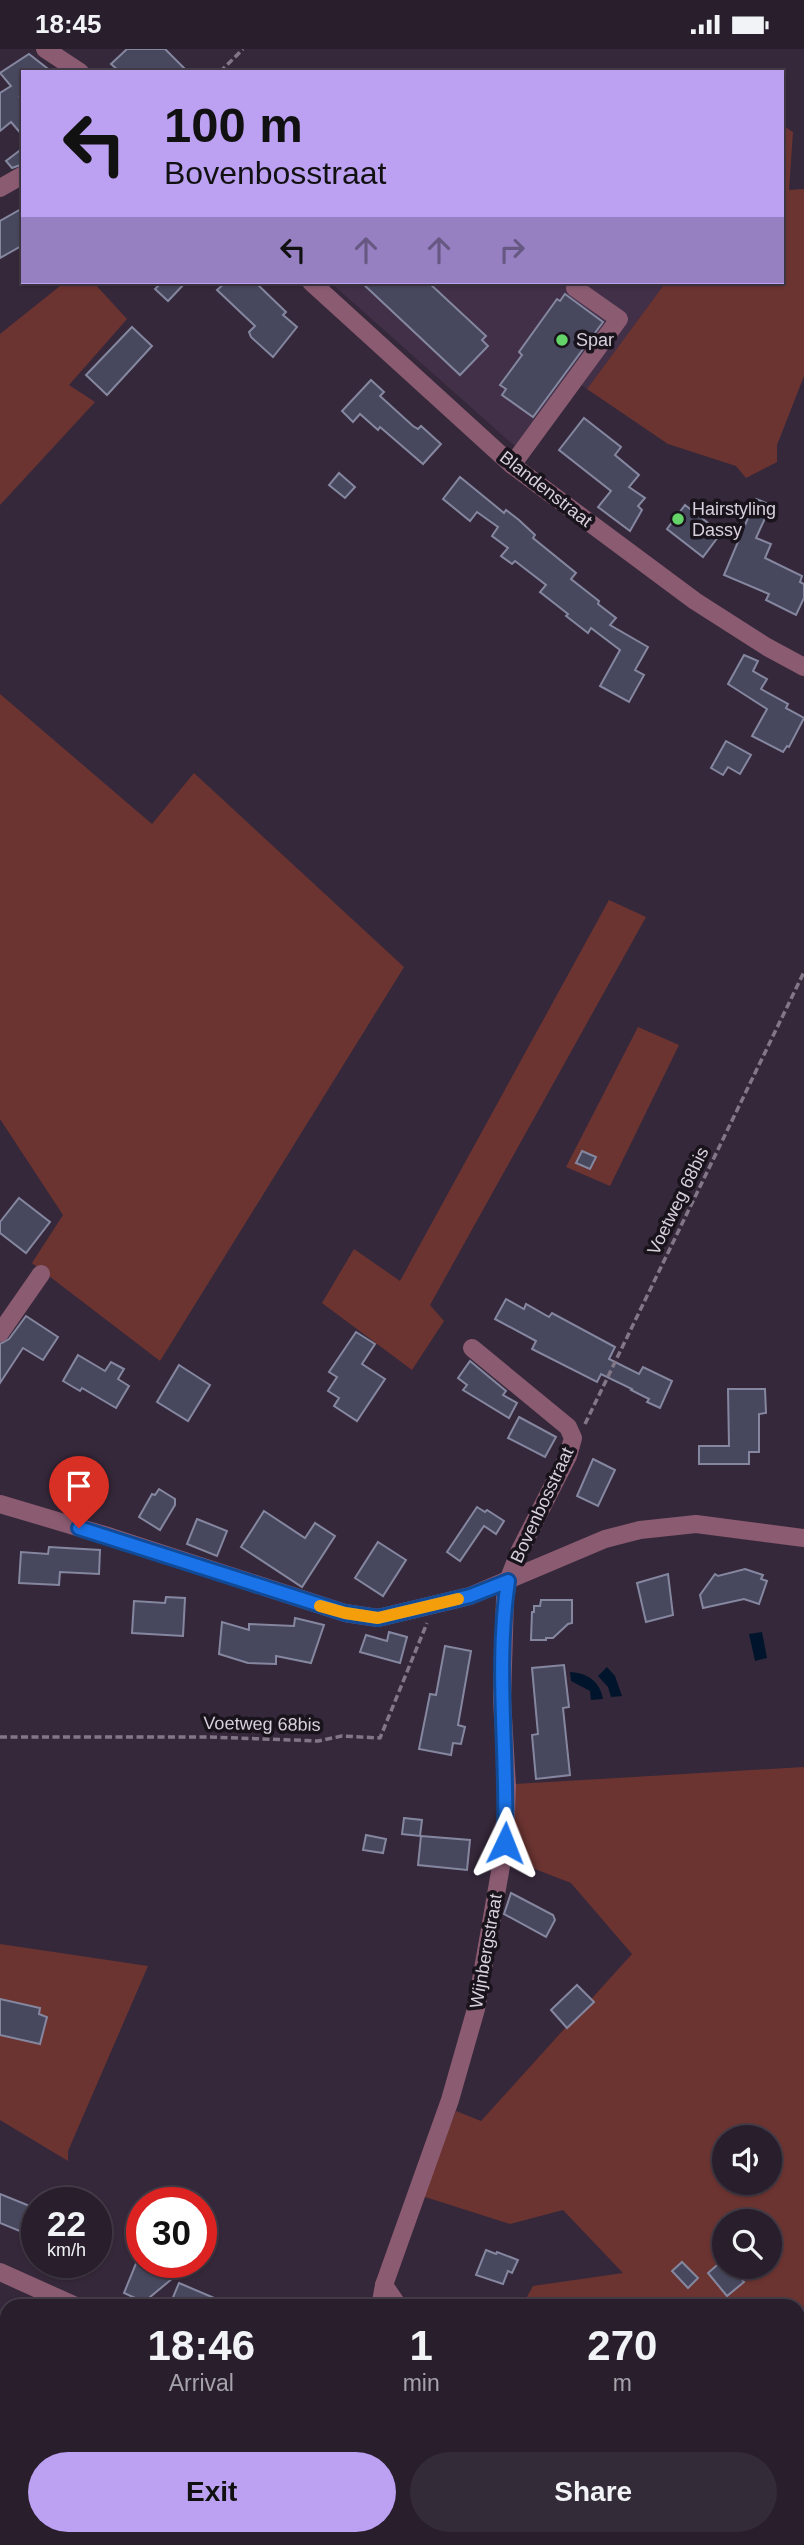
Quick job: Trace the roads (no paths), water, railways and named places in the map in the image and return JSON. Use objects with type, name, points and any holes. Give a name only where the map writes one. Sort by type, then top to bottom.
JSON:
[{"type":"street","points":[[45,49],[77,70]]},
{"type":"street","points":[[0,188],[21,176]]},
{"type":"street","name":"Blandenstraat","points":[[315,284],[512,465],[695,601],[804,667]]},
{"type":"street","points":[[512,465],[619,319],[575,288]]},
{"type":"street","points":[[0,1333],[41,1274]]},
{"type":"street","name":"Bovenbosstraat","points":[[472,1348],[511,1377],[568,1427],[573,1439],[568,1456],[520,1550],[508,1581]]},
{"type":"street","name":"Bovenbosstraat","points":[[0,1504],[345,1613],[378,1618],[470,1596],[604,1539],[640,1530],[696,1524],[718,1525],[804,1538]]},
{"type":"street","name":"Wijnbergstraat","points":[[381,2299],[384,2285],[450,2100],[472,2022],[505,1843],[507,1786],[502,1699],[508,1581]]},
{"type":"street","points":[[0,2272],[60,2299]]},
{"type":"street","points":[[384,2285],[394,2299]]},
{"type":"water","points":[[762,1632],[767,1658],[755,1661],[749,1634]]},
{"type":"water","points":[[607,1667],[615,1676],[622,1696],[611,1697],[608,1687],[598,1676]]},
{"type":"water","points":[[570,1672],[592,1679],[599,1687],[603,1699],[591,1700],[590,1691],[571,1681]]},
{"type":"place","name":"Spar","points":[[562,340]]},
{"type":"place","name":"Hairstyling Dassy","points":[[678,519]]}]
